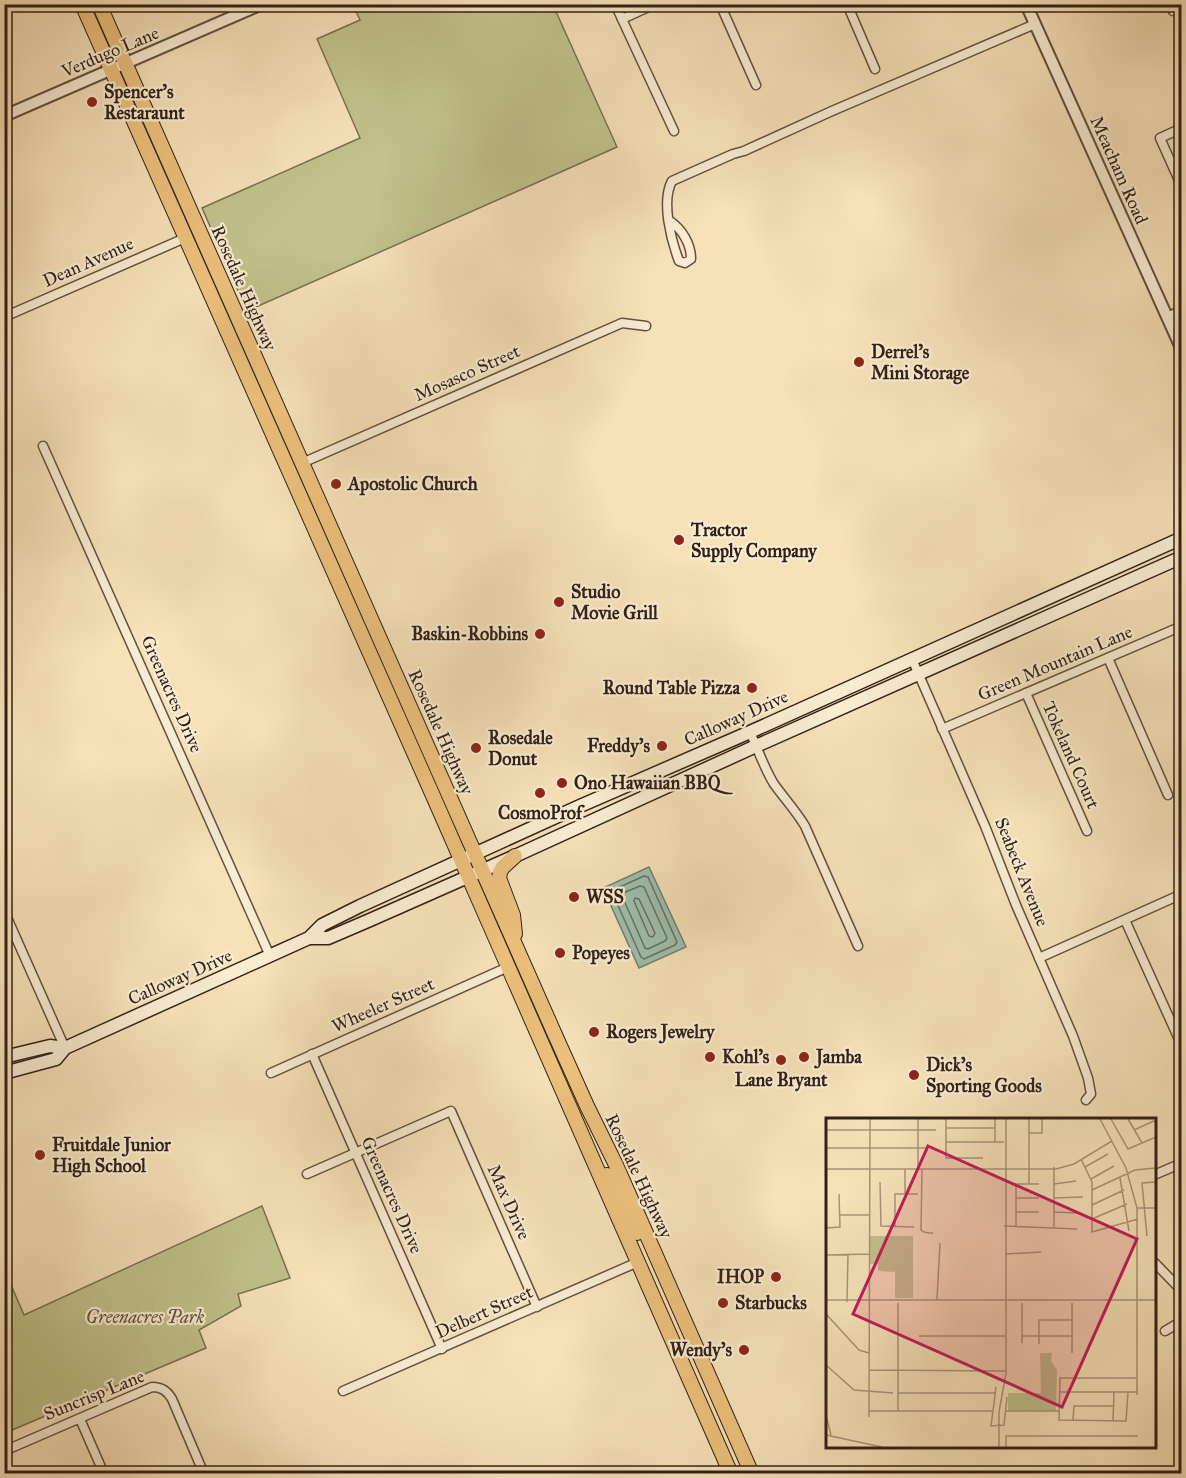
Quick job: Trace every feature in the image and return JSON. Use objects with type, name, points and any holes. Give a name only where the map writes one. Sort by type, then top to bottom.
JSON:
[{"type":"main road","name":"Rosedale Highway","points":[[82,4],[731,1473]]},
{"type":"main road","name":"Rosedale Highway","points":[[99,4],[582,1096],[616,1165],[752,1473]]},
{"type":"main road","points":[[147,151],[162,166],[178,202],[187,203]]},
{"type":"main road","points":[[185,238],[190,237],[198,244],[230,316],[247,339]]},
{"type":"main road","points":[[293,480],[320,523],[357,605],[368,613]]},
{"type":"main road","name":"Calloway Drive","points":[[4,1073],[56,1059],[65,1048],[309,938],[322,925],[461,860],[1182,538]]},
{"type":"main road","name":"Calloway Drive","points":[[309,938],[328,938],[469,877],[918,673],[1182,557]]},
{"type":"main road","points":[[1055,612],[1071,597],[1108,578],[1110,570]]},
{"type":"main road","points":[[996,639],[1011,624],[1049,605],[1051,597]]},
{"type":"main road","points":[[355,621],[363,621],[366,625],[384,664],[399,682]]},
{"type":"main road","points":[[627,804],[633,794],[673,775],[692,757]]},
{"type":"main road","points":[[515,856],[503,867],[499,878],[513,915],[522,959]]},
{"type":"main road","name":"Calloway Drive","points":[[4,1057],[50,1046],[65,1048]]},
{"type":"main road","points":[[597,1170],[607,1175],[613,1183],[637,1233],[658,1260]]},
{"type":"street","name":"Verdugo Lane","points":[[4,116],[262,4]]},
{"type":"street","points":[[615,4],[674,130]]},
{"type":"street","points":[[622,19],[655,4]]},
{"type":"street","points":[[720,4],[756,86]]},
{"type":"street","points":[[847,4],[876,69]]},
{"type":"street","name":"Meacham Road","points":[[1026,4],[1182,350]]},
{"type":"street","points":[[670,220],[667,202],[668,188],[672,181],[733,153],[744,152],[832,111],[1035,24]]},
{"type":"street","points":[[1182,128],[1160,138],[1182,187]]},
{"type":"street","name":"Dean Avenue","points":[[4,317],[185,238]]},
{"type":"street","points":[[1167,317],[1182,310]]},
{"type":"street","name":"Mosasco Street","points":[[302,463],[622,323],[646,326]]},
{"type":"street","name":"Greenacres Drive","points":[[43,446],[270,956]]},
{"type":"street","name":"Green Mountain Lane","points":[[942,729],[1182,627]]},
{"type":"street","points":[[1108,658],[1168,795]]},
{"type":"street","name":"Seabeck Avenue","points":[[912,659],[985,826],[1081,1057],[1088,1078],[1090,1094],[1086,1100]]},
{"type":"street","name":"Tokeland Court","points":[[1026,693],[1087,831]]},
{"type":"street","points":[[750,732],[768,773],[805,826],[858,946]]},
{"type":"street","points":[[1039,958],[1182,894]]},
{"type":"street","points":[[4,911],[65,1048]]},
{"type":"street","points":[[1125,920],[1182,1046]]},
{"type":"street","name":"Wheeler Street","points":[[271,1073],[508,966]]},
{"type":"street","name":"Greenacres Drive","points":[[312,1054],[442,1348]]},
{"type":"street","name":"Max Drive","points":[[356,1152],[451,1111],[537,1307]]},
{"type":"street","points":[[307,1174],[356,1152]]},
{"type":"street","points":[[1156,1175],[1182,1163]]},
{"type":"street","name":"Delbert Street","points":[[343,1391],[638,1262]]},
{"type":"street","points":[[1156,1263],[1182,1291]]},
{"type":"street","points":[[1165,1331],[1182,1321]]},
{"type":"street","name":"Suncrisp Lane","points":[[4,1451],[152,1387],[159,1387],[164,1389],[172,1399],[204,1473]]},
{"type":"street","points":[[80,1419],[104,1473]]},
{"type":"green space","points":[[353,5],[553,5],[617,147],[247,311],[202,208],[360,138],[317,39],[360,20]]},
{"type":"green space","name":"Greenacres Park","points":[[262,1206],[290,1278],[238,1294],[241,1306],[199,1330],[206,1348],[5,1433],[5,1271],[24,1315]]},
{"type":"water","points":[[649,867],[686,947],[639,968],[603,888]]},
{"type":"place","name":"Spencer's Restaraunt","points":[[92,102]]},
{"type":"place","name":"Derrel's Mini Storage","points":[[859,362]]},
{"type":"place","name":"Apostolic Church","points":[[336,484]]},
{"type":"place","name":"Tractor Supply Company","points":[[679,540]]},
{"type":"place","name":"Studio Movie Grill","points":[[559,602]]},
{"type":"place","name":"Baskin-Robbins","points":[[540,634]]},
{"type":"place","name":"Round Table Pizza","points":[[752,688]]},
{"type":"place","name":"Freddy's","points":[[662,746]]},
{"type":"place","name":"Rosedale Donut","points":[[476,748]]},
{"type":"place","name":"Ono Hawaiian BBQ","points":[[562,783]]},
{"type":"place","name":"CosmoProf","points":[[540,793]]},
{"type":"place","name":"WSS","points":[[574,897]]},
{"type":"place","name":"Popeyes","points":[[560,953]]},
{"type":"place","name":"Rogers Jewelry","points":[[594,1032]]},
{"type":"place","name":"Kohl's","points":[[710,1057]]},
{"type":"place","name":"Jamba","points":[[804,1057]]},
{"type":"place","name":"Lane Bryant","points":[[781,1060]]},
{"type":"place","name":"Dick's Sporting Goods","points":[[914,1075]]},
{"type":"place","name":"Fruitdale Junior High School","points":[[40,1155]]},
{"type":"place","name":"IHOP","points":[[776,1277]]},
{"type":"place","name":"Starbucks","points":[[723,1303]]},
{"type":"place","name":"Wendy's","points":[[744,1350]]}]
